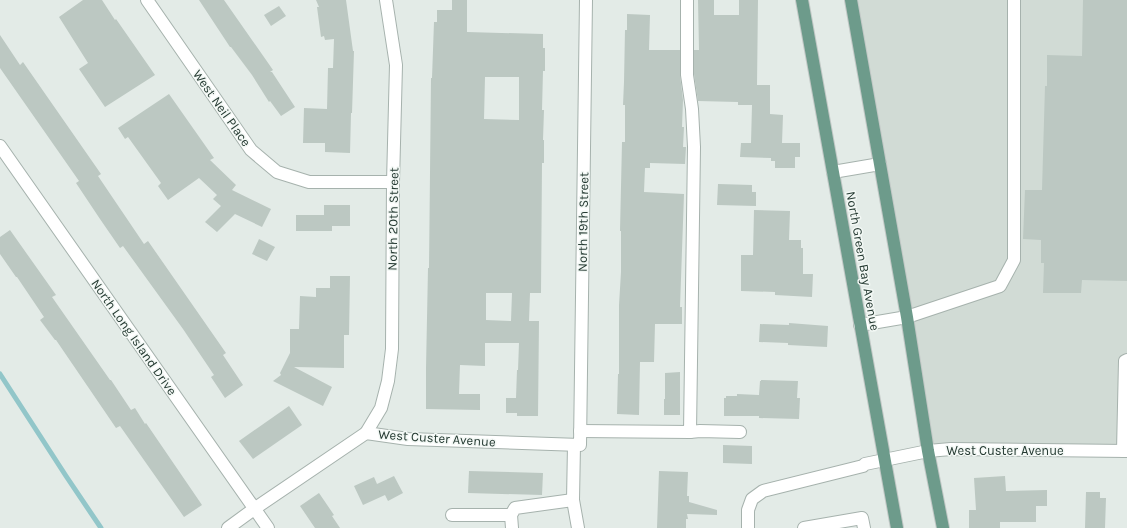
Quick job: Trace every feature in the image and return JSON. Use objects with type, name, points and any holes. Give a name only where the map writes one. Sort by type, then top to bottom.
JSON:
[{"type":"main road","name":"North Green Bay Avenue","points":[[802,0],[897,528]]},
{"type":"main road","points":[[849,2],[880,164],[907,317],[928,451],[943,528]]},
{"type":"street","name":"West Neil Place","points":[[148,0],[251,150],[278,172],[309,182],[393,182]]},
{"type":"street","name":"North 20th Street","points":[[366,433],[381,408],[388,381],[392,349],[393,182],[396,65],[386,0]]},
{"type":"street","name":"North 19th Street","points":[[578,528],[573,500],[577,444],[580,431],[586,0]]},
{"type":"street","points":[[687,0],[687,75],[692,109],[694,147],[690,432]]},
{"type":"street","points":[[860,325],[907,317],[1000,286],[1014,260],[1014,0]]},
{"type":"street","name":"North Long Island Drive","points":[[0,146],[268,528]]},
{"type":"street","points":[[833,172],[880,164]]},
{"type":"street","points":[[1125,451],[1125,361],[1127,360]]},
{"type":"street","points":[[580,431],[740,432]]},
{"type":"street","name":"West Custer Avenue","points":[[228,528],[366,433],[408,439],[577,444]]},
{"type":"street","name":"West Custer Avenue","points":[[748,528],[748,510],[752,498],[763,491],[863,466],[865,464],[928,451],[951,449],[1125,451]]},
{"type":"street","points":[[512,528],[511,516],[515,508],[573,500]]},
{"type":"street","points":[[452,515],[511,516]]},
{"type":"street","points":[[804,528],[863,523]]},
{"type":"shaded area","points":[[851,0],[1127,0],[1127,451],[928,451]]},
{"type":"building","points":[[83,0],[102,0],[155,75],[105,107],[79,69],[88,63],[59,17]]},
{"type":"building","points":[[199,0],[224,0],[273,70],[270,72],[272,72],[295,107],[281,116],[270,101],[269,102],[252,75],[230,47]]},
{"type":"building","points":[[316,0],[346,0],[354,51],[350,153],[325,152],[325,143],[303,143],[304,108],[327,109],[328,68],[333,68],[334,39],[325,40],[324,36],[321,37],[317,7],[319,7]]},
{"type":"building","points":[[452,0],[467,0],[467,32],[543,34],[543,48],[545,48],[545,71],[543,71],[542,110],[544,110],[544,163],[542,163],[541,293],[530,293],[529,321],[539,321],[538,416],[517,416],[517,413],[506,413],[506,398],[516,398],[519,343],[485,343],[485,366],[460,365],[459,394],[480,394],[480,410],[426,409],[431,78],[434,22],[437,22],[437,10],[452,10]],"holes":[[[485,77],[519,77],[519,120],[484,119]],[[486,293],[512,293],[511,321],[486,320]]]},
{"type":"building","points":[[698,0],[714,0],[714,15],[739,15],[739,0],[758,0],[757,85],[770,85],[770,114],[783,115],[782,143],[800,143],[800,157],[795,157],[795,168],[775,168],[775,161],[771,161],[771,158],[740,157],[741,143],[751,143],[752,105],[738,105],[738,102],[698,101],[694,74],[694,50],[699,50]]},
{"type":"building","points":[[1083,0],[1127,0],[1127,281],[1082,280],[1081,293],[1043,293],[1044,263],[1041,263],[1041,240],[1023,239],[1025,190],[1042,190],[1047,55],[1082,56]]},
{"type":"building","points":[[279,6],[286,16],[271,26],[264,15]]},
{"type":"building","points":[[627,14],[650,15],[649,50],[680,50],[680,75],[683,100],[682,127],[684,127],[683,147],[686,147],[685,164],[650,163],[650,168],[645,168],[644,192],[684,194],[680,307],[682,307],[682,324],[655,324],[654,362],[640,362],[639,415],[617,414],[621,272],[620,231],[622,142],[625,142],[625,105],[623,105],[625,30],[627,30]]},
{"type":"building","points":[[0,35],[20,65],[23,62],[101,174],[98,176],[144,244],[148,241],[226,353],[223,355],[243,385],[225,398],[211,377],[214,375],[183,329],[123,246],[120,248],[76,183],[79,181],[0,68]]},
{"type":"building","points":[[169,94],[214,158],[210,160],[236,185],[232,190],[271,209],[262,227],[235,214],[217,232],[205,222],[221,206],[213,199],[217,195],[199,178],[168,200],[158,186],[161,183],[128,137],[125,139],[118,128]]},
{"type":"building","points":[[718,184],[752,185],[752,192],[756,192],[756,206],[717,205]]},
{"type":"building","points":[[324,205],[350,205],[350,226],[332,226],[332,231],[296,231],[296,215],[324,215]]},
{"type":"building","points":[[754,210],[790,211],[789,240],[801,240],[801,248],[803,248],[803,274],[813,274],[812,297],[775,295],[775,292],[741,291],[741,255],[753,255]]},
{"type":"building","points":[[10,230],[56,295],[52,297],[131,410],[135,408],[145,424],[146,423],[202,505],[184,517],[120,426],[116,428],[56,340],[40,320],[44,317],[0,254],[0,237]]},
{"type":"building","points":[[259,239],[275,247],[267,261],[252,254]]},
{"type":"building","points":[[330,276],[350,276],[349,335],[344,335],[344,368],[294,367],[332,387],[323,406],[273,381],[281,375],[280,373],[290,353],[290,329],[299,329],[300,296],[316,297],[316,288],[330,288]]},
{"type":"building","points":[[789,323],[828,326],[827,347],[759,342],[760,324],[789,325]]},
{"type":"building","points":[[680,372],[680,415],[664,415],[665,373]]},
{"type":"building","points":[[761,380],[798,381],[797,398],[800,398],[799,419],[759,418],[759,416],[724,416],[724,398],[726,398],[726,396],[737,396],[737,394],[759,395]]},
{"type":"building","points":[[289,406],[302,425],[253,459],[239,441]]},
{"type":"building","points":[[723,445],[752,446],[752,464],[723,463]]},
{"type":"building","points":[[469,471],[543,473],[542,495],[468,493]]},
{"type":"building","points":[[659,471],[688,472],[687,496],[689,496],[689,502],[717,510],[717,515],[687,514],[688,519],[686,519],[686,528],[657,528]]},
{"type":"building","points":[[394,476],[403,493],[388,501],[385,495],[363,505],[354,486],[374,477],[377,484]]},
{"type":"building","points":[[1005,476],[1006,491],[1047,490],[1047,506],[1036,506],[1036,522],[1000,522],[1000,528],[969,528],[969,510],[976,510],[974,478]]},
{"type":"building","points":[[1086,492],[1100,492],[1100,498],[1106,498],[1105,528],[1085,528]]},
{"type":"building","points":[[319,493],[334,515],[332,516],[340,528],[315,528],[300,506]]},
{"type":"waterway","points":[[0,374],[101,528]]}]
